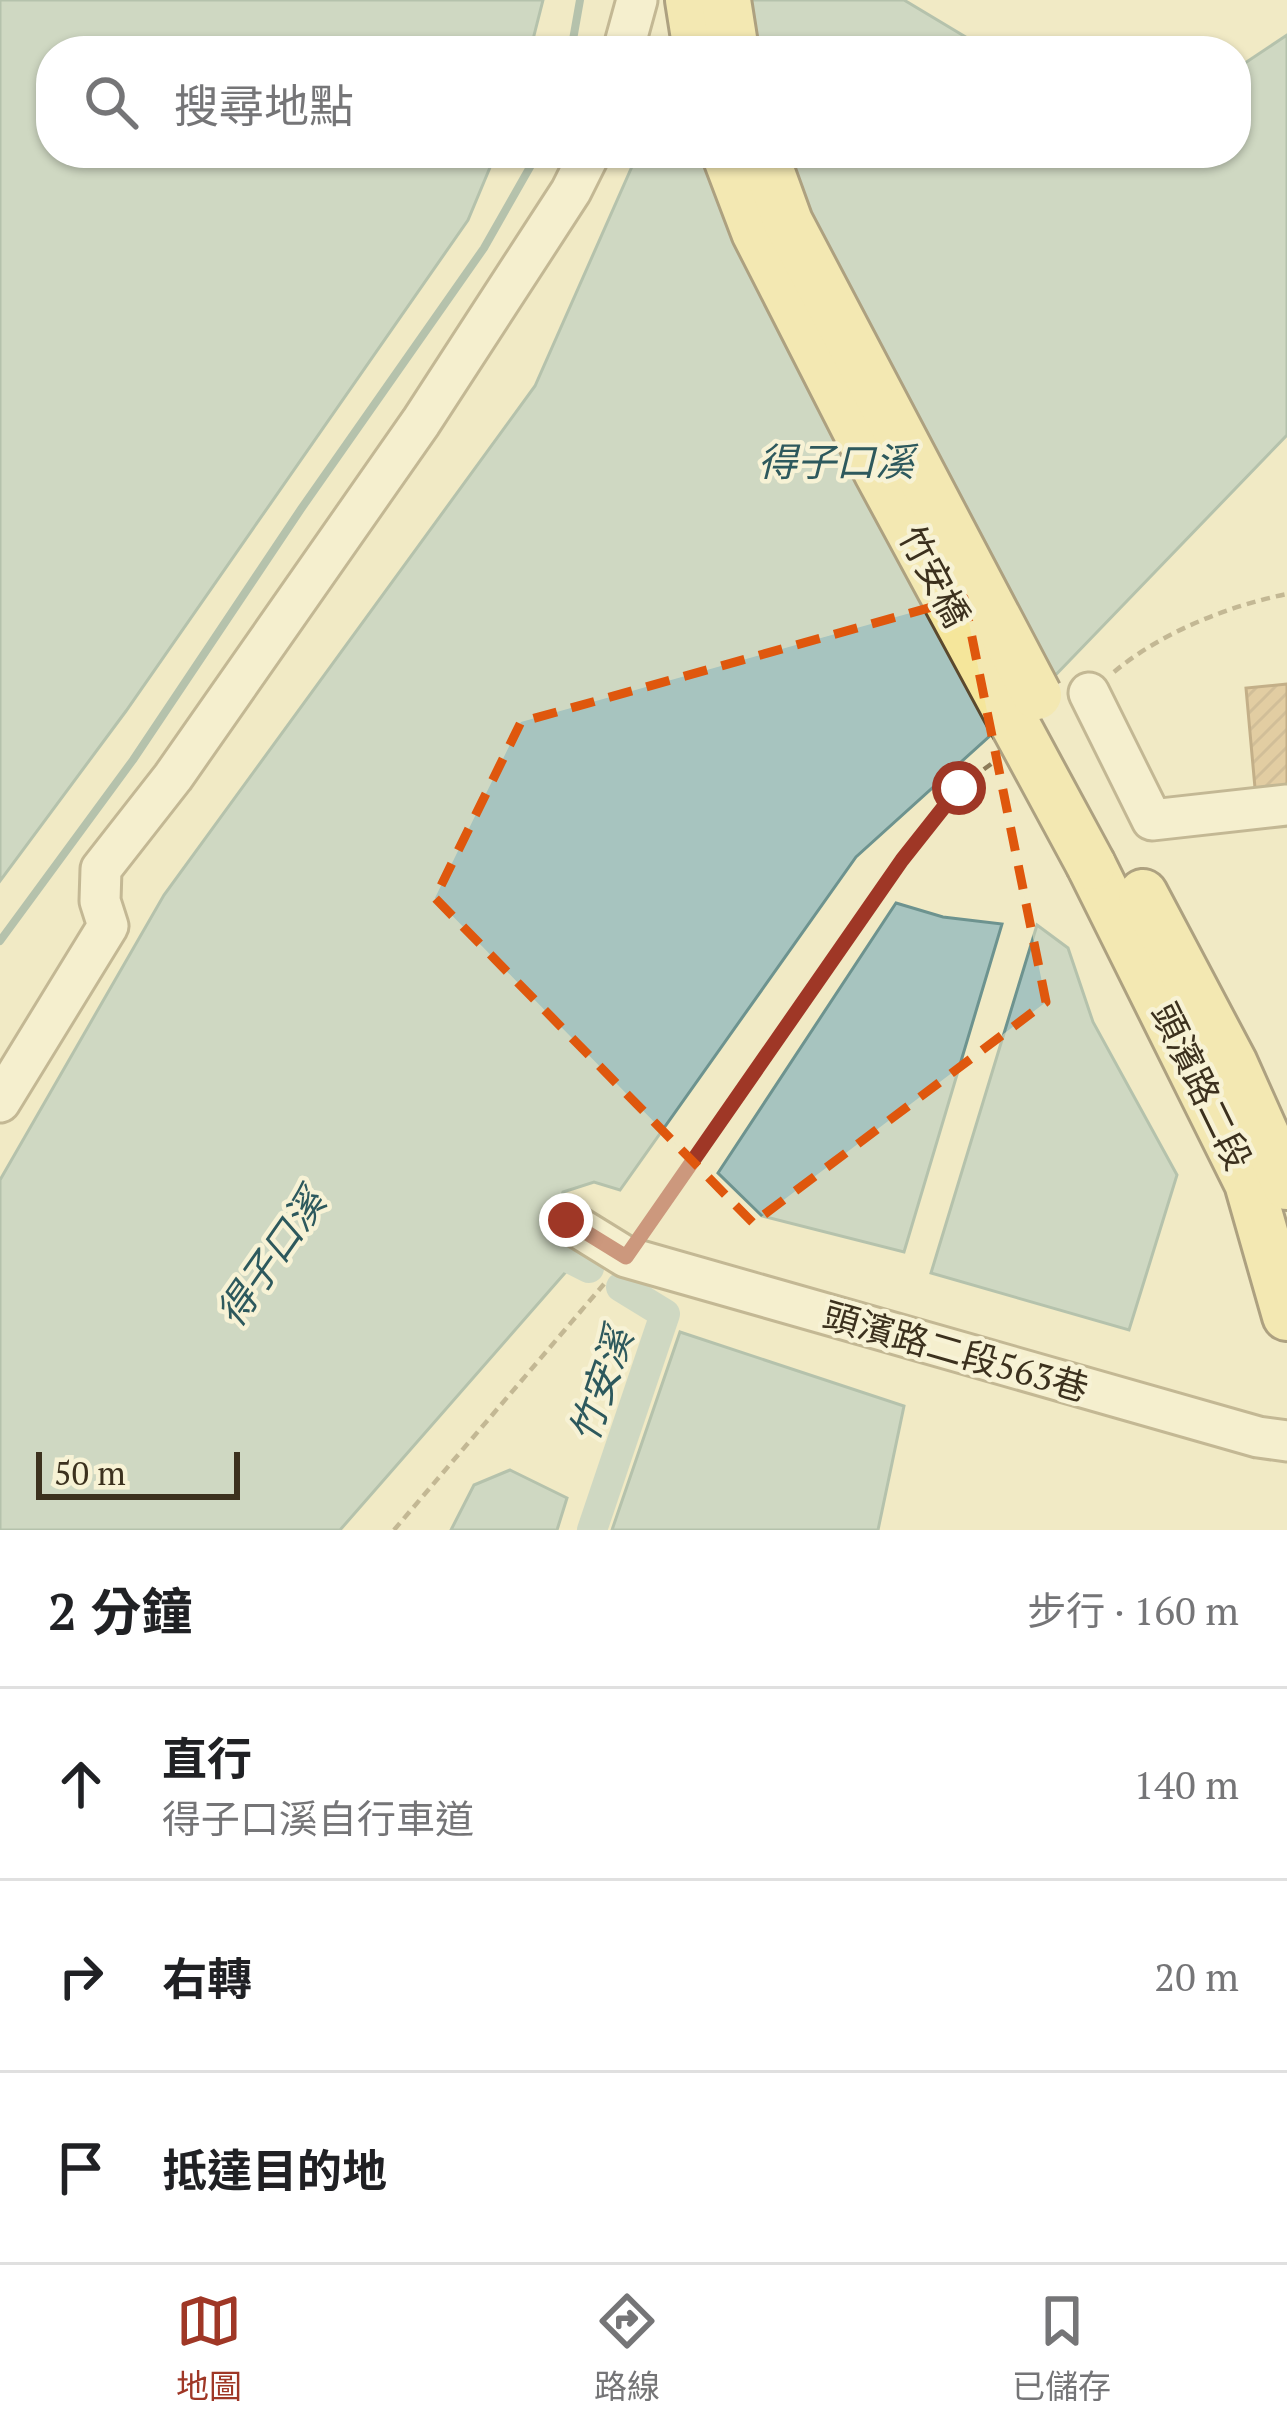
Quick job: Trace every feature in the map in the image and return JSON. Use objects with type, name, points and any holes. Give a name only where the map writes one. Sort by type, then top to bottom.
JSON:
[{"type":"main road","points":[[691,0],[696,36]]},
{"type":"main road","points":[[725,0],[731,36]]},
{"type":"main road","name":"竹安橋","points":[[732,168],[756,232],[797,312],[1105,857]]},
{"type":"main road","name":"竹安橋","points":[[769,168],[799,243],[1105,857]]},
{"type":"main road","name":"頭濱路二段","points":[[1105,857],[1233,1064],[1287,1185]]},
{"type":"main road","name":"頭濱路二段","points":[[1105,857],[1249,1184],[1287,1316]]},
{"type":"lane","points":[[627,36],[637,0]]},
{"type":"lane","points":[[0,1102],[108,926],[100,901],[101,869],[173,777],[421,422],[582,168]]},
{"type":"lane","points":[[1089,693],[1152,820],[1287,805]]},
{"type":"lane","name":"頭濱路二段563巷","points":[[566,1220],[626,1257],[1258,1437],[1287,1441]]},
{"type":"path","points":[[1089,693],[1137,652],[1247,602],[1287,594]]},
{"type":"path","points":[[394,1530],[626,1257],[902,860],[959,788],[997,760]]},
{"type":"highlighted area","points":[[964,598],[1046,1002],[753,1223],[435,898],[521,722]]},
{"type":"water","points":[[0,0],[543,0],[534,36],[36,36],[36,168],[490,168],[468,220],[126,711],[0,881]]},
{"type":"water","points":[[701,0],[904,0],[964,36],[690,36]]},
{"type":"water","name":"得子口溪","points":[[1287,35],[1287,435],[1045,686],[856,857],[620,1190],[594,1182],[563,1192],[548,1231],[578,1258],[340,1530],[0,1530],[0,1180],[164,895],[535,386],[631,168],[1251,168],[1251,59]]},
{"type":"water","points":[[896,903],[943,917],[1002,924],[904,1252],[762,1216],[718,1173]]},
{"type":"water","points":[[1037,925],[1068,948],[1093,1022],[1177,1175],[1129,1330],[931,1273]]},
{"type":"water","points":[[680,1332],[904,1406],[878,1530],[612,1530]]},
{"type":"water","points":[[510,1470],[567,1498],[557,1530],[451,1530],[474,1485]]},
{"type":"building","points":[[1287,684],[1287,785],[1255,788],[1246,688]]},
{"type":"waterway","points":[[574,36],[580,0]]},
{"type":"waterway","points":[[0,941],[133,760],[484,248],[529,168]]},
{"type":"waterway","name":"竹安溪","points":[[541,1244],[589,1268]]},
{"type":"waterway","name":"竹安溪","points":[[592,1530],[665,1314],[621,1287]]},
{"type":"route","points":[[566,1220],[626,1257],[902,860],[959,788]]}]
